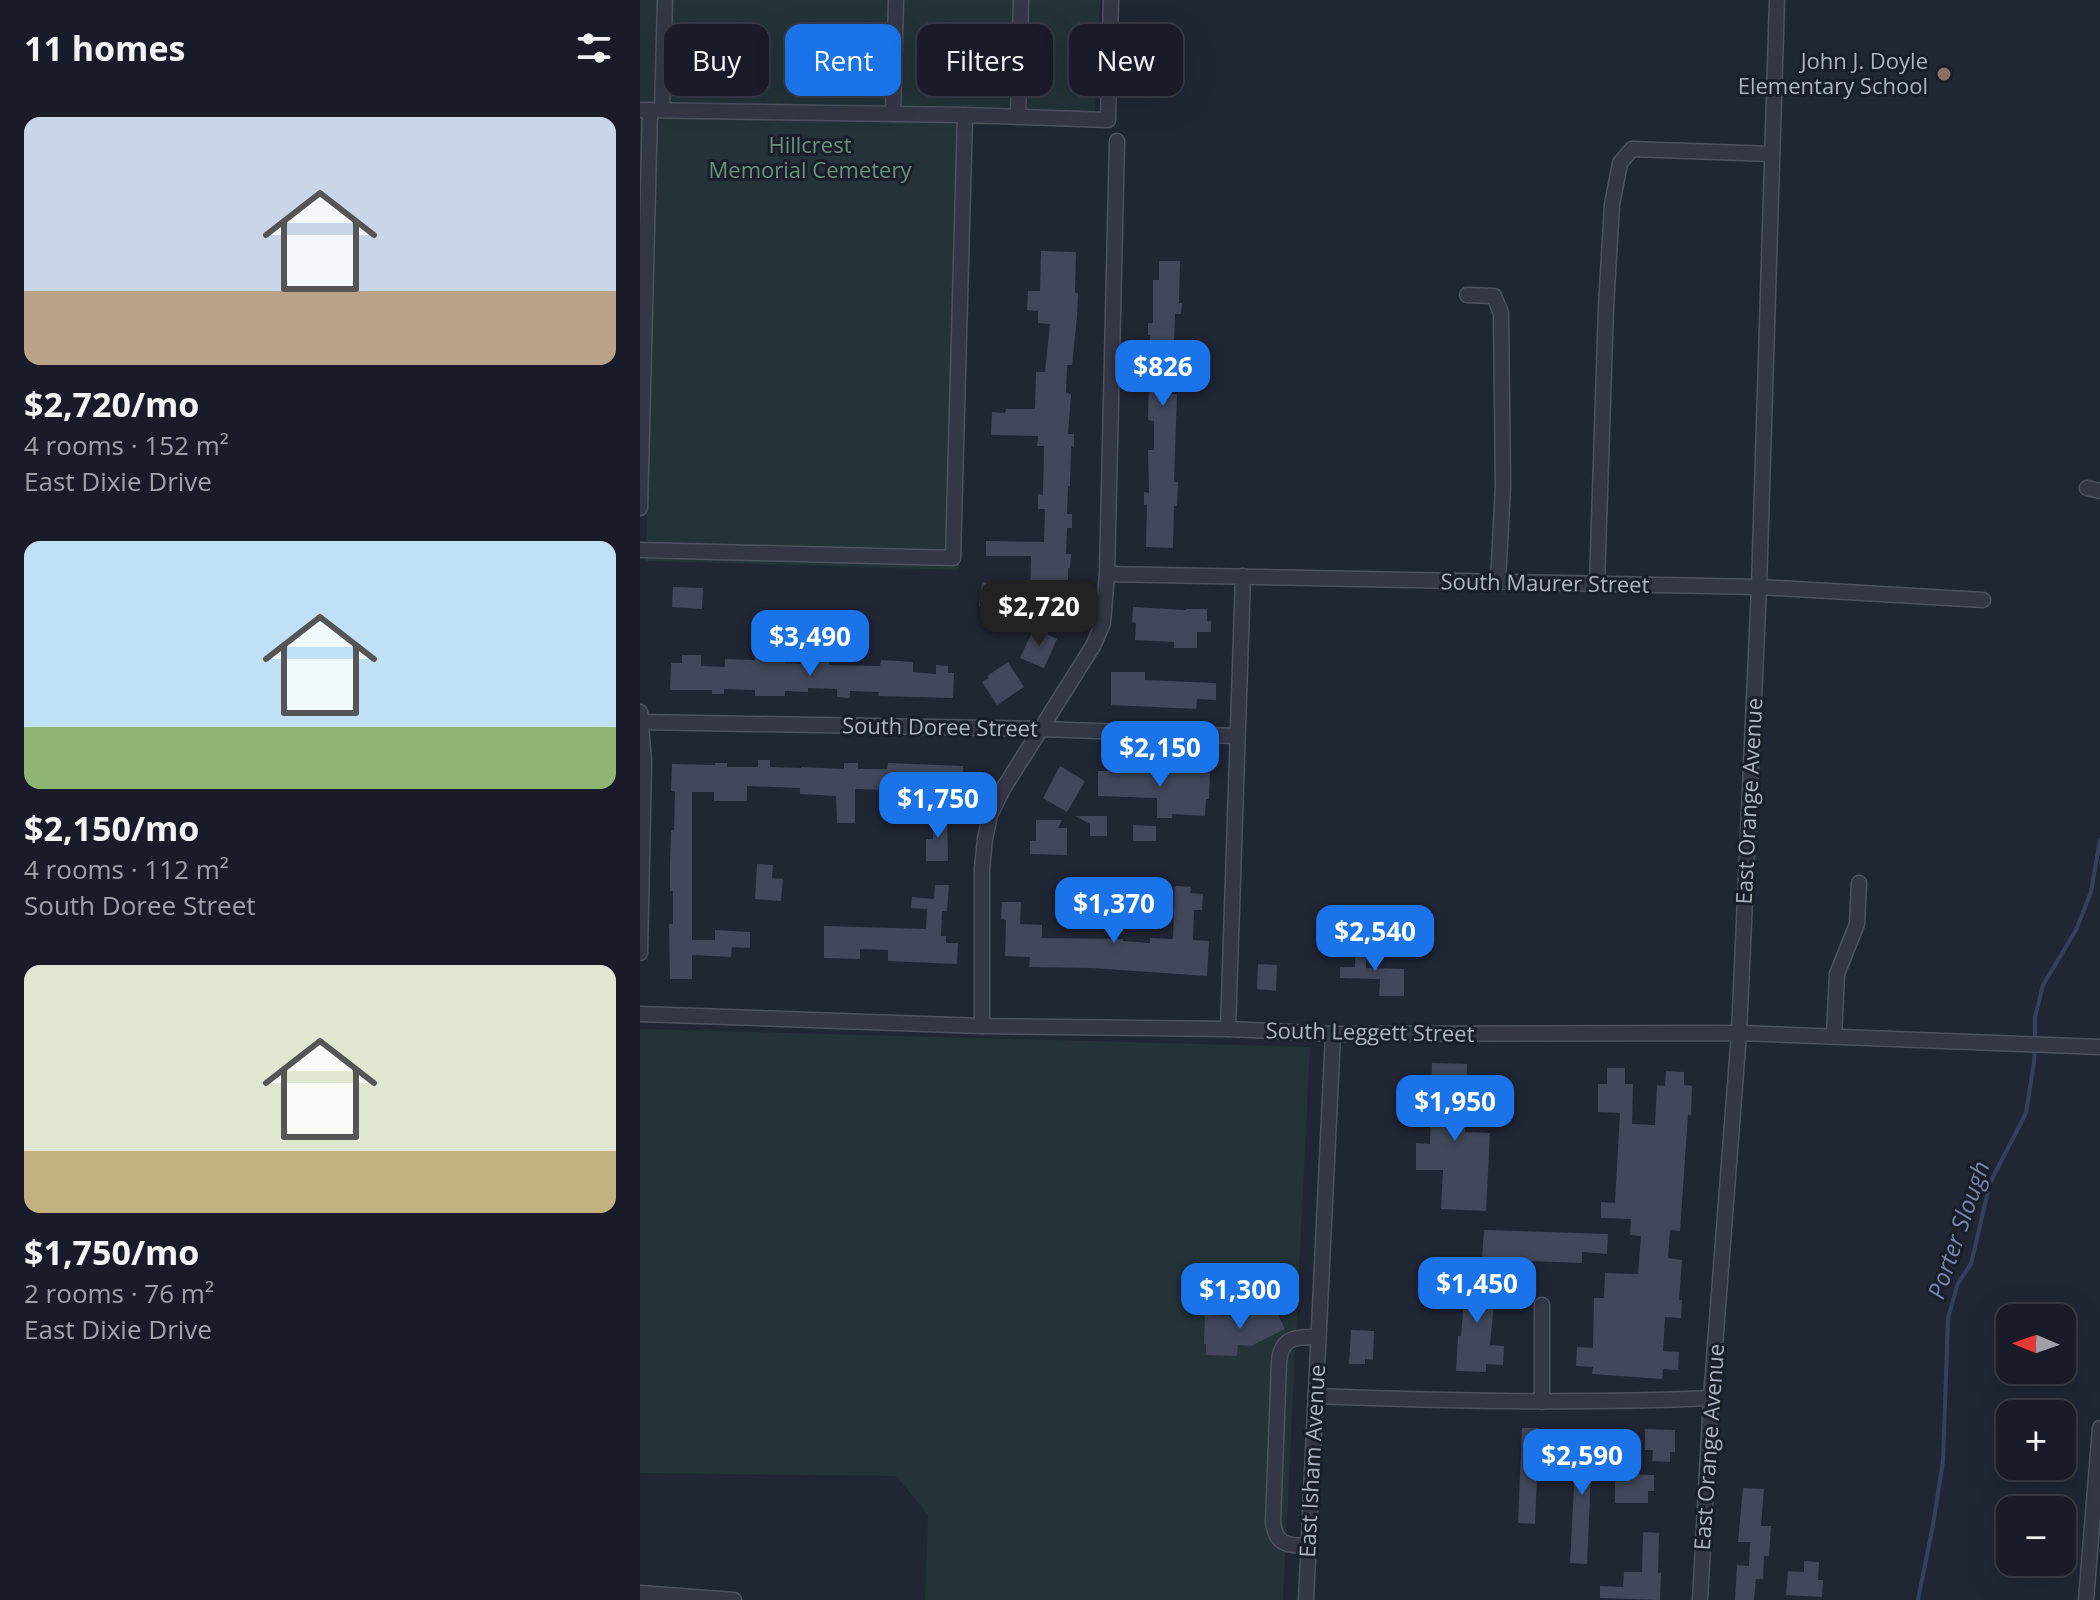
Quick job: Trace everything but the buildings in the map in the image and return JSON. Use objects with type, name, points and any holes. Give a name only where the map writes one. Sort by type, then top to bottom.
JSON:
[{"type":"street","points":[[664,24],[665,0]]},
{"type":"street","points":[[893,114],[896,0]]},
{"type":"street","points":[[1018,117],[1021,0]]},
{"type":"street","points":[[651,110],[1108,120],[1111,0]]},
{"type":"street","name":"East Orange Avenue","points":[[1700,1600],[1711,1398],[1739,1033],[1759,587],[1777,0]]},
{"type":"street","points":[[640,508],[651,110],[664,34]]},
{"type":"street","points":[[640,550],[953,558],[965,115]]},
{"type":"street","points":[[982,1026],[982,868],[990,815],[1093,646],[1103,623],[1107,574],[1117,141]]},
{"type":"street","points":[[1597,584],[1609,249],[1612,205],[1620,163],[1632,149],[1772,154]]},
{"type":"street","points":[[1467,295],[1494,296],[1501,313],[1503,486],[1498,582]]},
{"type":"street","name":"South Maurer Street","points":[[1107,574],[1759,587],[1983,600]]},
{"type":"street","points":[[1228,1029],[1243,576]]},
{"type":"street","points":[[640,953],[644,763],[641,717]]},
{"type":"street","name":"South Doree Street","points":[[641,717],[1237,736]]},
{"type":"street","points":[[1834,1036],[1837,974],[1857,924],[1859,883]]},
{"type":"street","name":"South Leggett Street","points":[[640,1014],[1333,1034],[1739,1033],[2100,1047]]},
{"type":"street","name":"East Isham Avenue","points":[[1306,1600],[1333,1034]]},
{"type":"street","points":[[1542,1305],[1542,1402]]},
{"type":"street","points":[[1308,1546],[1281,1542],[1274,1533],[1279,1362],[1280,1350],[1288,1341],[1298,1337],[1318,1337]]},
{"type":"street","points":[[1315,1396],[1470,1402],[1618,1402],[1711,1398]]},
{"type":"street","points":[[2086,1600],[2100,1428]]},
{"type":"street","points":[[640,1593],[734,1600]]},
{"type":"green space","name":"Hillcrest Memorial Cemetery","points":[[640,0],[1100,0],[1099,24],[1069,24],[1069,96],[1096,96],[1095,116],[969,126],[959,570],[646,561],[654,179],[640,178]]},
{"type":"green space","points":[[640,1029],[1310,1047],[1283,1600],[925,1600],[928,1515],[896,1476],[640,1473]]},
{"type":"waterway","name":"Porter Slough","points":[[2035,1040],[2035,1017],[2043,985],[2076,930],[2091,892],[2100,840]]},
{"type":"waterway","name":"Porter Slough","points":[[1918,1600],[1943,1461],[1948,1318],[1958,1283],[1971,1264],[1990,1183],[2026,1113],[2035,1049]]},
{"type":"place","name":"John J. Doyle Elementary School","points":[[1944,74]]}]
